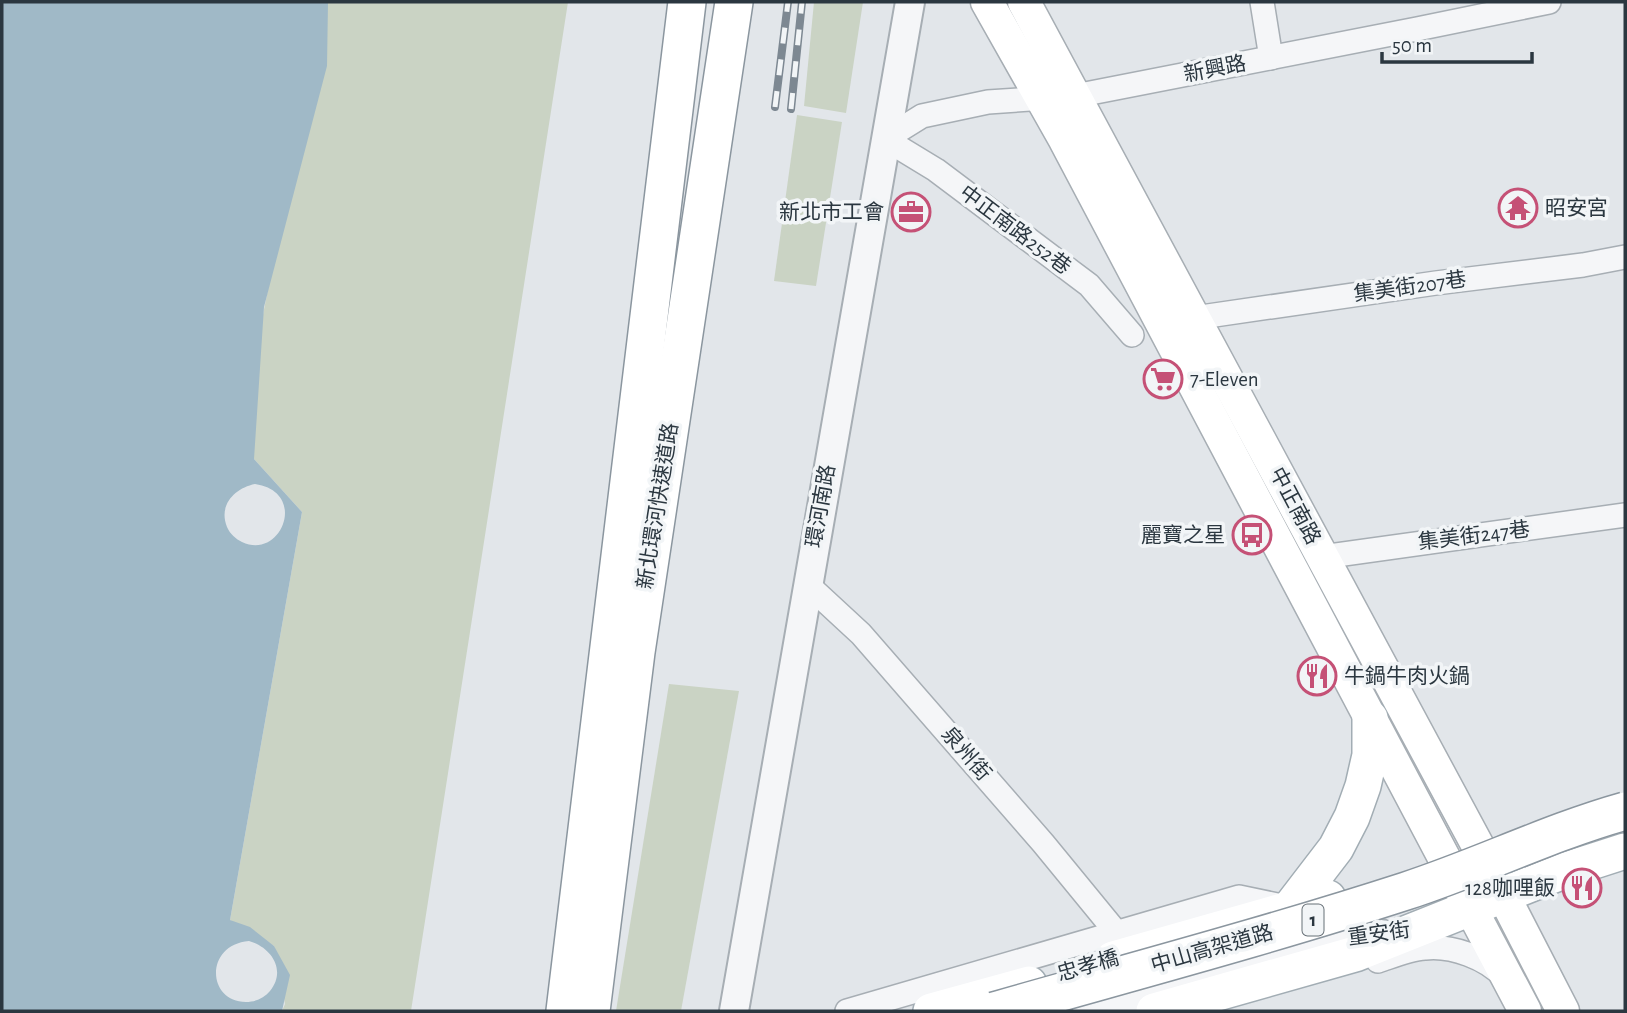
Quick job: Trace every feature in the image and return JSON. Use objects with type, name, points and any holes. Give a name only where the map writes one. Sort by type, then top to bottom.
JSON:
[{"type":"highway","name":"新北環河快速道路","points":[[565,1011],[685,2]]},
{"type":"highway","points":[[578,1011],[636,552],[711,2]]},
{"type":"highway","name":"新北環河快速道路","points":[[591,1011],[636,652],[734,2]]},
{"type":"highway","name":"中山高架道路","points":[[994,1011],[1362,905],[1472,867],[1547,836],[1625,811]]},
{"type":"highway","name":"中山高架道路","points":[[1080,1011],[1390,923],[1625,837]]},
{"type":"main road","name":"中正南路","points":[[988,2],[1042,99],[1517,998]]},
{"type":"main road","name":"中正南路","points":[[1024,2],[1479,848],[1563,1011]]},
{"type":"main road","points":[[1290,908],[1336,848],[1352,817],[1370,755],[1370,718]]},
{"type":"main road","name":"重安街","points":[[1290,908],[1379,884],[1564,814],[1625,795]]},
{"type":"main road","name":"重安街","points":[[1422,939],[1470,909],[1566,870],[1625,851]]},
{"type":"main road","name":"忠孝橋","points":[[931,1011],[1290,908]]},
{"type":"main road","name":"1","points":[[1154,1011],[1355,954],[1422,939]]},
{"type":"street","points":[[556,1011],[619,487],[685,2]]},
{"type":"street","points":[[609,1011],[664,565],[740,2]]},
{"type":"street","name":"環河南路","points":[[734,1011],[910,2]]},
{"type":"street","points":[[1262,2],[1271,58]]},
{"type":"street","name":"新興路","points":[[885,139],[922,116],[988,102],[1075,96],[1549,2]]},
{"type":"street","name":"中正南路252巷","points":[[885,139],[936,170],[1089,285],[1132,335]]},
{"type":"street","name":"集美街207巷","points":[[1194,318],[1625,257]]},
{"type":"street","name":"集美街247巷","points":[[1322,557],[1625,515]]},
{"type":"street","name":"泉州街","points":[[808,585],[861,634],[1043,842],[1116,932]]},
{"type":"street","name":"重安街","points":[[976,1011],[1330,911],[1379,884]]},
{"type":"street","name":"重安街","points":[[852,1011],[1239,897],[1290,908]]},
{"type":"street","name":"重安街","points":[[1214,1011],[1333,977],[1394,955],[1422,939]]},
{"type":"street","name":"重安街","points":[[1087,1011],[1307,944],[1422,939],[1478,958],[1497,970],[1517,998]]},
{"type":"street","points":[[887,1011],[983,983],[1026,985]]},
{"type":"green space","points":[[325,2],[568,2],[411,1011],[282,1011],[285,1004],[274,946],[230,920],[302,512],[254,459],[250,380]]},
{"type":"green space","points":[[814,2],[863,2],[846,113],[804,106]]},
{"type":"green space","points":[[797,115],[842,122],[816,286],[774,281]]},
{"type":"green space","points":[[669,684],[739,691],[681,1011],[616,1011]]},
{"type":"water","points":[[2,2],[328,2],[327,66],[264,307],[254,459],[302,512],[230,920],[250,927],[274,946],[290,975],[282,1011],[2,1011]],"holes":[[[255,484],[272,490],[281,499],[285,511],[277,534],[268,542],[256,545],[235,538],[228,530],[225,519],[230,499],[241,489]],[[249,941],[264,948],[274,960],[277,968],[275,983],[262,998],[246,1002],[233,1000],[218,984],[218,962],[224,952],[234,945]]]},
{"type":"railway","points":[[775,107],[788,2]]},
{"type":"railway","points":[[791,109],[802,2]]},
{"type":"place","name":"昭安宮","points":[[1518,208]]},
{"type":"place","name":"新北市工會","points":[[911,212]]},
{"type":"place","name":"7-Eleven","points":[[1163,379]]},
{"type":"place","name":"麗寶之星","points":[[1252,535]]},
{"type":"place","name":"牛鍋牛肉火鍋","points":[[1317,676]]},
{"type":"place","name":"128咖哩飯","points":[[1582,888]]}]
